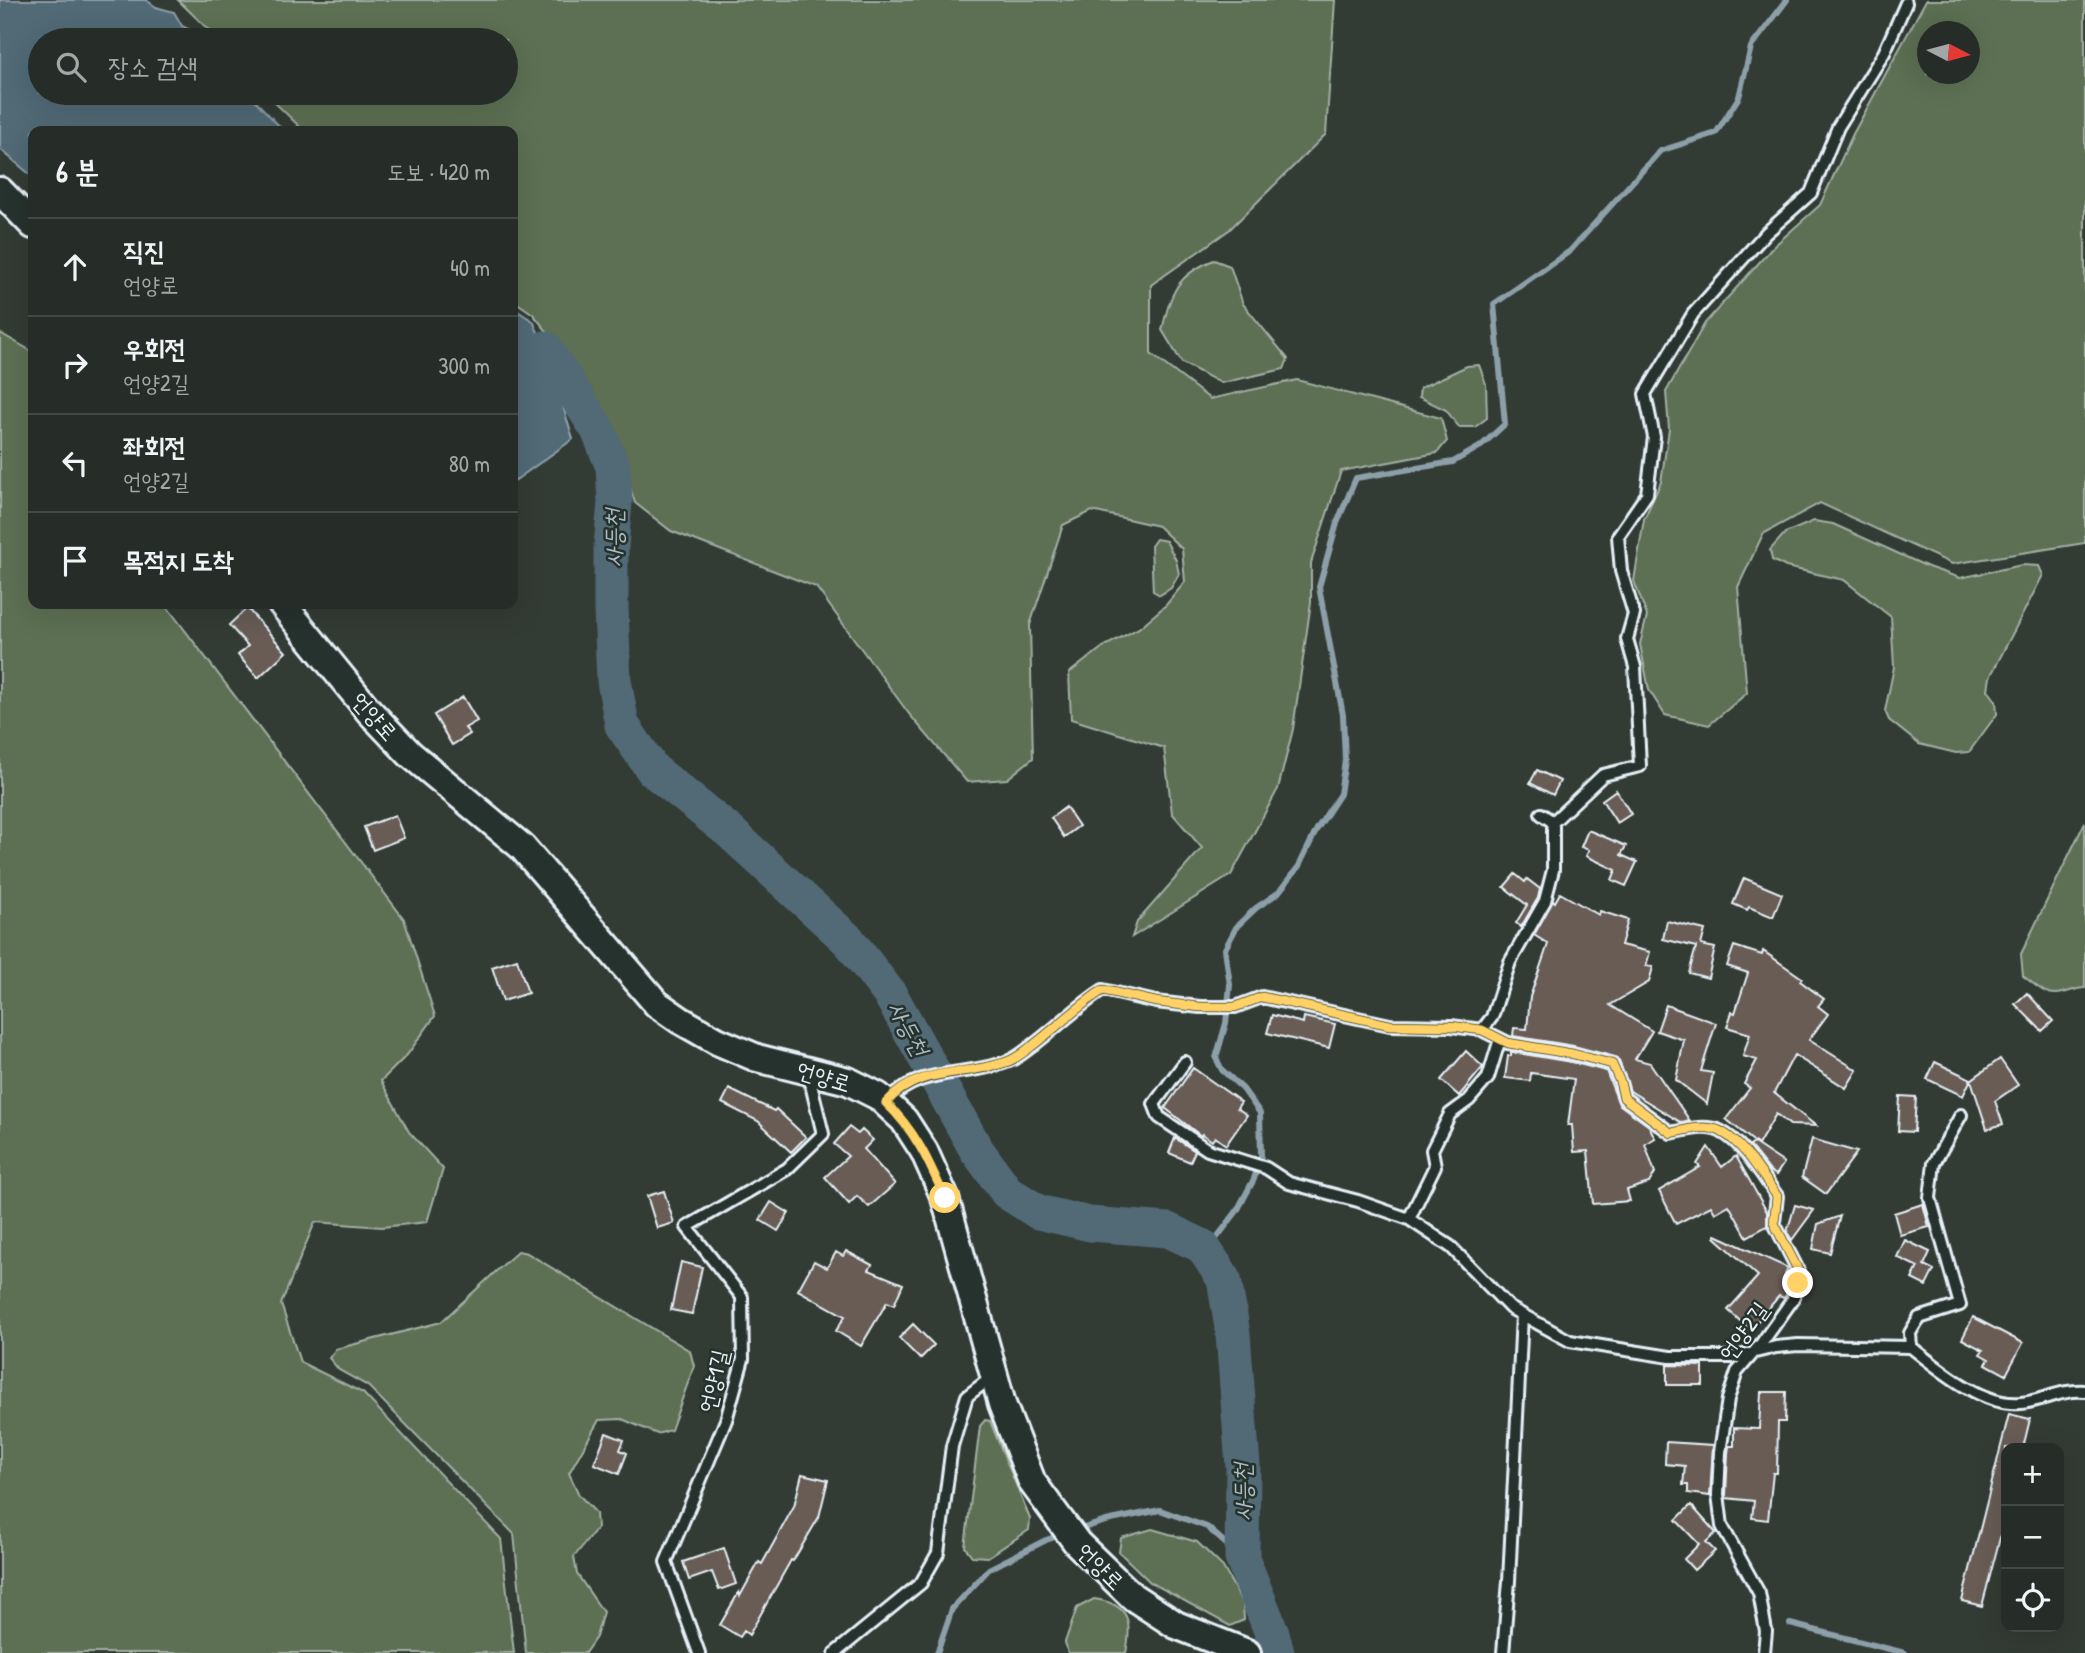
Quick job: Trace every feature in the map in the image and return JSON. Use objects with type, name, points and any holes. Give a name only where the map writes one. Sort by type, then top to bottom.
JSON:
[{"type":"street","points":[[0,191],[28,220]]},
{"type":"street","name":"언양로","points":[[286,609],[377,720],[410,754],[522,847],[657,1004],[680,1020],[747,1054],[848,1081],[878,1096],[904,1120],[924,1152],[945,1198],[1002,1404],[1032,1482],[1070,1533],[1133,1597],[1176,1625],[1247,1653]]},
{"type":"lane","points":[[1482,1030],[1492,1017],[1510,962],[1545,901],[1553,870],[1553,822],[1603,775],[1640,766],[1635,667],[1627,639],[1634,614],[1621,571],[1618,536],[1647,494],[1654,437],[1645,394],[1693,314],[1766,233],[1811,193],[1838,127],[1885,52],[1906,3]]},
{"type":"lane","points":[[1541,814],[1553,822]]},
{"type":"lane","name":"언양2길","points":[[886,1103],[898,1089],[916,1080],[989,1067],[1012,1060],[1103,990],[1156,1002],[1222,1007],[1235,1007],[1262,997],[1390,1025],[1451,1026],[1482,1030],[1508,1043],[1612,1064],[1624,1098],[1671,1133],[1697,1128],[1719,1130],[1746,1153],[1777,1196],[1774,1223],[1798,1270],[1798,1283],[1793,1299],[1737,1371],[1728,1399],[1720,1452],[1718,1494],[1722,1526],[1759,1592],[1766,1631],[1764,1653]]},
{"type":"lane","points":[[1409,1219],[1435,1167],[1432,1150],[1450,1114],[1469,1100],[1488,1078],[1500,1040]]},
{"type":"lane","points":[[1185,1062],[1154,1104],[1159,1117],[1208,1150],[1266,1168],[1289,1183],[1358,1201],[1409,1219],[1451,1247],[1510,1308],[1570,1341],[1670,1356],[1735,1357],[1776,1347],[1798,1346],[1911,1347],[1941,1370],[1993,1402],[2021,1403],[2054,1394],[2085,1391]]},
{"type":"lane","name":"언양1길","points":[[699,1653],[666,1562],[726,1420],[743,1359],[742,1297],[687,1227],[788,1169],[823,1133],[807,1069]]},
{"type":"lane","points":[[1911,1347],[1910,1333],[1919,1318],[1960,1305],[1930,1198],[1934,1163],[1961,1115]]},
{"type":"lane","points":[[1503,1653],[1522,1315]]},
{"type":"lane","points":[[835,1653],[921,1583],[938,1553],[952,1446],[967,1395],[994,1375]]},
{"type":"green space","points":[[178,0],[1335,0],[1326,134],[1229,230],[1151,285],[1151,354],[1210,399],[1297,380],[1441,418],[1447,441],[1437,453],[1341,471],[1311,563],[1311,602],[1293,729],[1278,789],[1231,875],[1132,937],[1137,922],[1202,848],[1172,813],[1164,748],[1071,719],[1069,673],[1103,647],[1139,628],[1166,605],[1185,582],[1182,549],[1158,526],[1092,511],[1063,525],[1030,625],[1033,758],[1007,779],[967,782],[909,714],[816,587],[671,531],[635,503],[612,430],[554,340],[533,314],[518,304],[518,126],[299,126],[277,105],[518,105],[518,28],[207,28]]},
{"type":"green space","points":[[1926,0],[2085,0],[2085,543],[1952,564],[1820,503],[1763,534],[1738,587],[1747,693],[1709,725],[1665,715],[1649,690],[1640,644],[1647,616],[1634,581],[1644,519],[1661,482],[1669,429],[1666,392],[1705,323],[1773,247],[1820,205],[1853,134]]},
{"type":"green space","points":[[1214,260],[1230,266],[1243,304],[1288,359],[1284,369],[1221,383],[1182,363],[1162,330],[1172,296],[1191,272]]},
{"type":"green space","points":[[0,333],[28,349],[28,609],[169,609],[404,919],[435,1016],[407,1055],[381,1081],[409,1132],[443,1169],[427,1222],[382,1227],[315,1222],[281,1304],[300,1362],[363,1393],[501,1539],[514,1653],[0,1653]]},
{"type":"green space","points":[[1479,365],[1486,384],[1487,418],[1475,427],[1459,427],[1446,410],[1419,397],[1420,388],[1467,366]]},
{"type":"green space","points":[[1814,521],[1833,524],[1928,567],[1960,578],[2022,565],[2039,566],[2043,575],[1990,677],[1988,690],[1996,701],[1997,714],[1969,752],[1956,753],[1919,744],[1889,720],[1885,711],[1894,667],[1891,617],[1844,580],[1786,567],[1772,560],[1770,550],[1785,533]]},
{"type":"green space","points":[[1156,539],[1166,541],[1176,560],[1179,574],[1171,588],[1160,595],[1153,591],[1151,546]]},
{"type":"green space","points":[[2085,822],[2085,988],[2051,994],[2023,976],[2021,954]]},
{"type":"green space","points":[[518,1251],[527,1253],[690,1351],[694,1366],[671,1430],[657,1434],[622,1419],[599,1420],[569,1473],[579,1495],[596,1513],[597,1528],[574,1557],[577,1574],[603,1612],[596,1637],[585,1653],[526,1653],[514,1534],[368,1386],[339,1370],[329,1358],[336,1349],[441,1322]]},
{"type":"green space","points":[[985,1420],[990,1421],[1030,1519],[1029,1530],[988,1557],[972,1556],[965,1547],[980,1426]]},
{"type":"green space","points":[[1152,1529],[1197,1542],[1223,1567],[1243,1604],[1244,1620],[1230,1626],[1150,1582],[1119,1552],[1121,1538]]},
{"type":"green space","points":[[1094,1599],[1122,1610],[1129,1633],[1126,1653],[1068,1653],[1065,1642],[1077,1608]]},
{"type":"water","points":[[0,0],[146,0],[156,7],[174,12],[182,26],[186,28],[28,28],[28,105],[259,105],[279,126],[28,126],[28,173],[0,149]]},
{"type":"water","points":[[518,311],[533,321],[545,348],[573,439],[518,478]]},
{"type":"building","points":[[248,609],[286,652],[258,678],[238,655],[248,646],[229,625]]},
{"type":"building","points":[[463,697],[477,721],[465,728],[470,734],[452,745],[434,715]]},
{"type":"building","points":[[1537,770],[1560,781],[1553,795],[1530,783]]},
{"type":"building","points":[[1616,790],[1631,814],[1617,823],[1602,800]]},
{"type":"building","points":[[1066,807],[1079,826],[1064,837],[1051,818]]},
{"type":"building","points":[[395,815],[404,838],[373,850],[364,827]]},
{"type":"building","points":[[1588,830],[1626,846],[1621,855],[1637,862],[1626,886],[1612,880],[1616,870],[1586,856],[1589,850],[1581,847]]},
{"type":"building","points":[[1515,874],[1540,889],[1538,898],[1521,927],[1516,923],[1527,905],[1504,887]]},
{"type":"building","points":[[1744,878],[1782,894],[1773,917],[1733,904]]},
{"type":"building","points":[[1560,893],[1599,915],[1600,911],[1628,920],[1621,945],[1650,952],[1646,966],[1653,967],[1649,982],[1610,1005],[1652,1031],[1635,1059],[1650,1063],[1690,1121],[1682,1123],[1630,1091],[1615,1057],[1574,1046],[1513,1036],[1514,1028],[1527,1029],[1530,997],[1548,944],[1534,935],[1553,900],[1555,902]]},
{"type":"building","points":[[1667,921],[1705,930],[1701,945],[1715,948],[1708,978],[1689,973],[1696,947],[1663,939]]},
{"type":"building","points":[[1734,946],[1762,955],[1763,951],[1802,978],[1800,981],[1824,999],[1818,1006],[1828,1014],[1809,1040],[1857,1070],[1846,1088],[1794,1055],[1774,1093],[1816,1126],[1790,1125],[1776,1114],[1758,1145],[1726,1119],[1750,1088],[1744,1084],[1757,1060],[1743,1056],[1750,1034],[1727,1027],[1732,1012],[1735,1013],[1748,973],[1727,966]]},
{"type":"building","points":[[517,959],[528,993],[503,1001],[492,967]]},
{"type":"building","points":[[2027,993],[2053,1021],[2042,1031],[2015,1004]]},
{"type":"building","points":[[1666,1005],[1716,1023],[1701,1071],[1713,1073],[1707,1104],[1676,1080],[1684,1040],[1657,1031]]},
{"type":"building","points":[[1272,1015],[1303,1023],[1304,1017],[1335,1024],[1329,1048],[1267,1033]]},
{"type":"building","points":[[1466,1051],[1483,1067],[1459,1096],[1441,1080]]},
{"type":"building","points":[[1511,1052],[1606,1071],[1619,1104],[1649,1126],[1655,1138],[1645,1144],[1655,1173],[1649,1183],[1627,1190],[1630,1201],[1593,1204],[1588,1151],[1574,1152],[1572,1125],[1568,1125],[1574,1079],[1531,1073],[1530,1081],[1505,1078]]},
{"type":"building","points":[[2000,1059],[2018,1085],[1995,1101],[2003,1124],[1987,1129],[1971,1080]]},
{"type":"building","points":[[1935,1062],[1971,1079],[1963,1096],[1927,1079]]},
{"type":"building","points":[[1193,1068],[1241,1102],[1237,1108],[1247,1115],[1226,1145],[1215,1137],[1212,1141],[1202,1134],[1201,1136],[1165,1108]]},
{"type":"building","points":[[729,1089],[774,1111],[776,1109],[806,1137],[791,1152],[758,1121],[722,1103]]},
{"type":"building","points":[[1900,1096],[1916,1097],[1914,1132],[1898,1131]]},
{"type":"building","points":[[849,1127],[858,1134],[862,1130],[873,1140],[864,1149],[895,1184],[869,1207],[857,1196],[849,1204],[825,1177],[848,1156],[834,1144]]},
{"type":"building","points":[[1175,1138],[1195,1151],[1190,1162],[1169,1153]]},
{"type":"building","points":[[1812,1139],[1857,1152],[1826,1194],[1802,1177]]},
{"type":"building","points":[[1754,1143],[1784,1163],[1776,1175],[1750,1146]]},
{"type":"building","points":[[1708,1147],[1722,1167],[1736,1156],[1767,1212],[1767,1226],[1747,1237],[1729,1205],[1715,1213],[1711,1206],[1676,1224],[1659,1191],[1700,1167],[1697,1164]]},
{"type":"building","points":[[664,1191],[674,1223],[657,1228],[647,1196]]},
{"type":"building","points":[[771,1202],[789,1213],[778,1231],[760,1220]]},
{"type":"building","points":[[1923,1204],[1929,1227],[1900,1235],[1894,1213]]},
{"type":"building","points":[[1795,1205],[1814,1210],[1792,1240],[1787,1232]]},
{"type":"building","points":[[1840,1216],[1830,1253],[1813,1249],[1818,1224]]},
{"type":"building","points":[[1716,1235],[1788,1268],[1785,1275],[1790,1277],[1790,1282],[1786,1295],[1784,1298],[1779,1296],[1750,1330],[1728,1310],[1758,1276],[1715,1237]]},
{"type":"building","points":[[1905,1240],[1930,1252],[1924,1265],[1934,1270],[1926,1286],[1912,1279],[1918,1267],[1897,1257]]},
{"type":"building","points":[[846,1251],[872,1265],[869,1270],[903,1284],[894,1305],[887,1302],[861,1346],[836,1331],[845,1316],[798,1290],[814,1261],[827,1268],[836,1252],[843,1256]]},
{"type":"building","points":[[681,1262],[702,1267],[692,1314],[671,1310]]},
{"type":"building","points":[[1973,1317],[2023,1343],[2006,1375],[1986,1364],[1989,1359],[1980,1354],[1983,1350],[1962,1339]]},
{"type":"building","points":[[913,1324],[934,1345],[920,1359],[899,1338]]},
{"type":"building","points":[[1667,1365],[1703,1366],[1703,1385],[1667,1385]]},
{"type":"building","points":[[1761,1392],[1786,1392],[1785,1422],[1778,1422],[1777,1473],[1773,1473],[1768,1520],[1752,1518],[1754,1501],[1726,1498],[1728,1453],[1729,1446],[1734,1446],[1734,1428],[1759,1429]]},
{"type":"building","points":[[2009,1414],[2030,1419],[2024,1443],[2002,1443]]},
{"type":"building","points":[[606,1433],[624,1440],[620,1450],[627,1453],[619,1474],[594,1464]]},
{"type":"building","points":[[1666,1442],[1713,1445],[1710,1496],[1688,1493],[1688,1485],[1683,1485],[1685,1466],[1665,1464]]},
{"type":"building","points":[[2001,1446],[2001,1534],[1982,1606],[1962,1601]]},
{"type":"building","points":[[802,1474],[828,1480],[819,1517],[793,1561],[791,1560],[749,1635],[744,1631],[740,1637],[720,1625],[759,1562],[762,1564],[794,1506]]},
{"type":"building","points":[[1691,1505],[1716,1533],[1706,1542],[1715,1551],[1694,1570],[1684,1559],[1699,1544],[1676,1520]]},
{"type":"building","points":[[724,1548],[736,1584],[719,1590],[712,1572],[689,1580],[683,1562]]},
{"type":"waterway","points":[[1206,1252],[1237,1211],[1254,1179],[1261,1156],[1260,1113],[1243,1089],[1222,1070],[1216,1058],[1226,1023],[1230,985],[1225,949],[1237,926],[1256,908],[1278,893],[1299,866],[1317,829],[1340,794],[1345,760],[1343,715],[1319,587],[1337,523],[1356,478],[1453,462],[1481,446],[1505,424],[1494,304],[1570,251],[1660,151],[1716,133],[1739,97],[1751,47],[1787,0]]},
{"type":"waterway","name":"사등천","points":[[545,348],[598,430],[613,467],[615,502],[611,546],[611,608],[614,681],[622,725],[653,770],[730,832],[849,941],[891,996],[976,1149],[1007,1192],[1038,1212],[1090,1224],[1168,1230],[1202,1246],[1224,1279],[1233,1334],[1243,1466],[1242,1558],[1272,1633],[1277,1653]]},
{"type":"waterway","points":[[1077,1530],[1160,1510],[1207,1527],[1242,1558]]},
{"type":"waterway","points":[[937,1653],[952,1609],[989,1569],[1046,1540],[1064,1534]]},
{"type":"waterway","points":[[1790,1624],[1905,1653]]},
{"type":"route","points":[[945,1198],[924,1152],[904,1120],[886,1103],[898,1089],[916,1080],[989,1067],[1012,1060],[1103,990],[1156,1002],[1200,1007],[1235,1007],[1262,997],[1390,1025],[1451,1026],[1482,1030],[1508,1043],[1612,1064],[1624,1098],[1671,1133],[1697,1128],[1719,1130],[1746,1153],[1777,1196],[1774,1223],[1798,1270],[1798,1283]]}]
